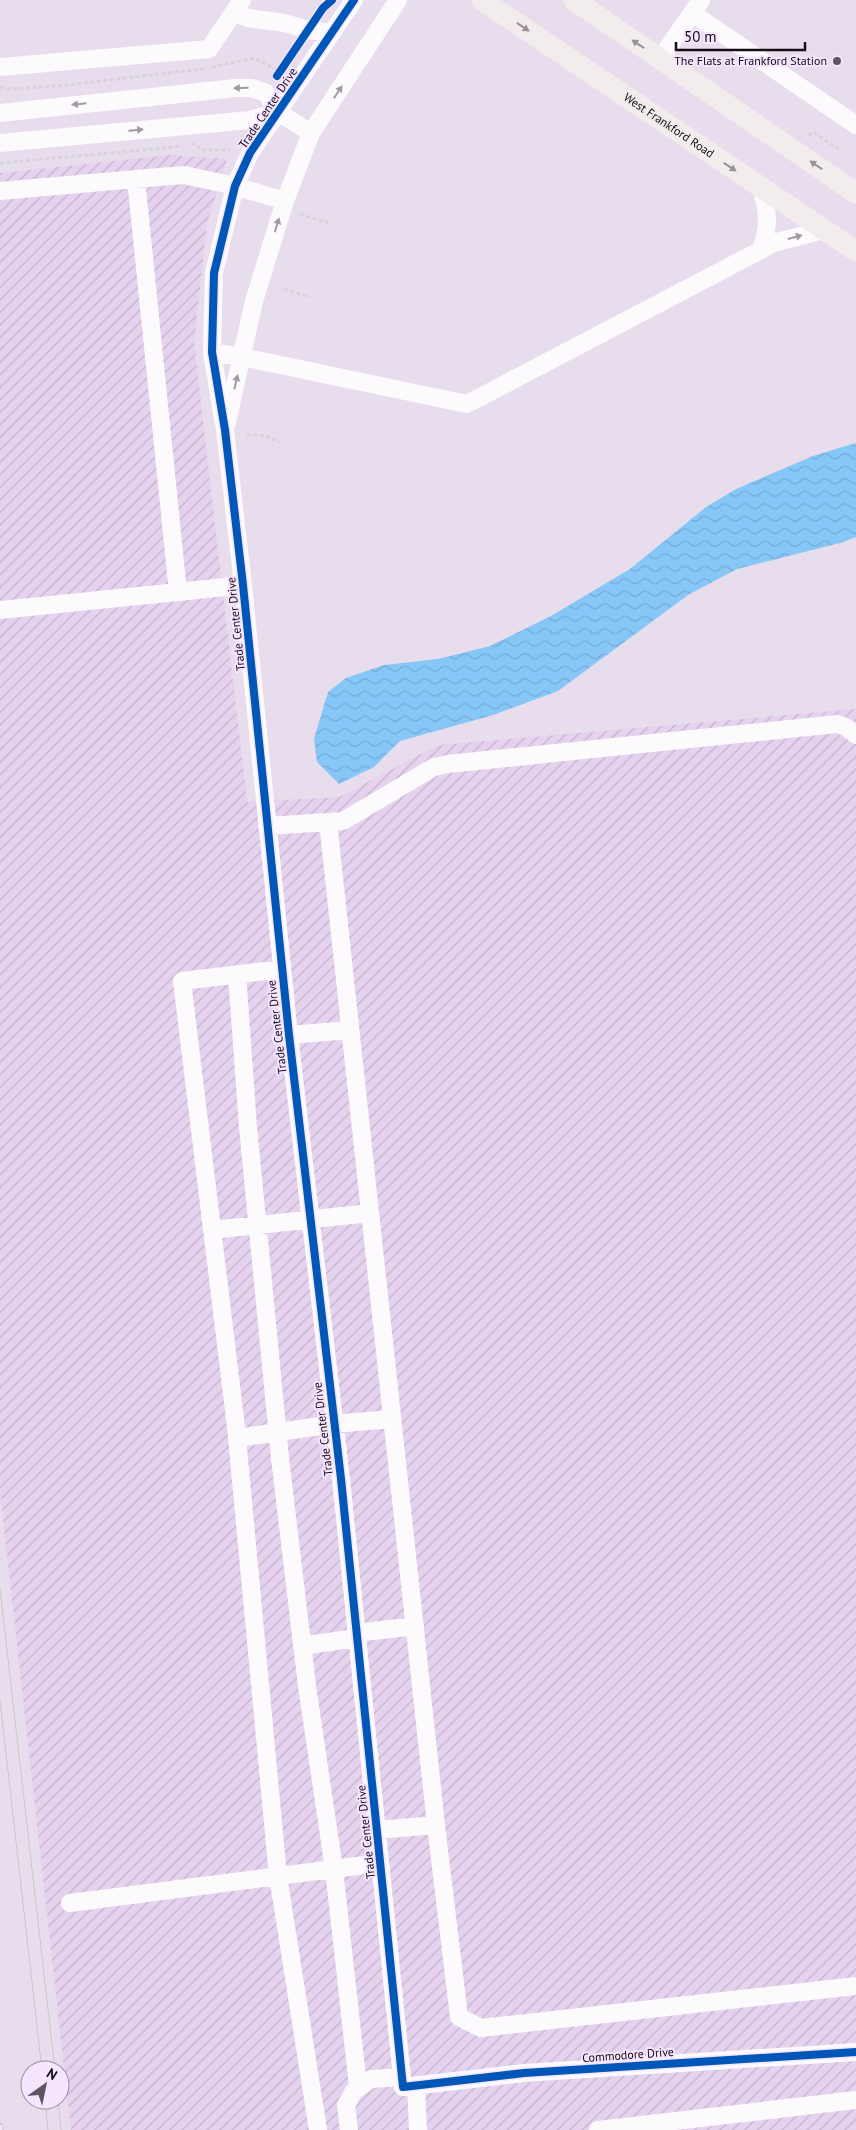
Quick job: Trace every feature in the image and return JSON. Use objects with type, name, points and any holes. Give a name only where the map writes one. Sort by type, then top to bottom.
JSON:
[{"type":"main road","name":"West Frankford Road","points":[[482,0],[856,251]]},
{"type":"main road","points":[[574,0],[856,193]]},
{"type":"street","name":"Trade Center Drive","points":[[354,0],[250,153],[235,186],[214,273],[212,352],[226,430],[289,1035],[334,1424],[380,1863],[407,2083],[418,2130]]},
{"type":"street","name":"Trade Center Drive","points":[[226,430],[254,301],[285,201],[311,133],[398,0]]},
{"type":"street","points":[[0,67],[209,49],[238,6],[248,18],[285,23],[308,30],[332,33]]},
{"type":"street","points":[[660,59],[697,7],[856,125]]},
{"type":"street","points":[[0,113],[236,88],[252,88],[266,93],[278,112],[311,133]]},
{"type":"street","points":[[0,143],[250,120],[278,112]]},
{"type":"street","points":[[0,191],[184,175],[235,186],[285,201]]},
{"type":"street","points":[[136,179],[178,592]]},
{"type":"street","points":[[761,187],[768,214],[761,250]]},
{"type":"street","points":[[212,352],[467,404],[774,243],[824,230]]},
{"type":"street","points":[[0,610],[243,585]]},
{"type":"street","points":[[267,826],[343,821],[434,767],[448,764],[837,724],[846,727],[856,735]]},
{"type":"street","points":[[328,822],[436,1825],[459,2016],[481,2028],[856,1986]]},
{"type":"street","points":[[282,969],[182,981],[237,1438],[278,1876],[318,2130]]},
{"type":"street","points":[[238,974],[277,1434],[302,1646],[334,1869],[358,2086],[346,2105],[349,2130]]},
{"type":"street","points":[[289,1035],[350,1030]]},
{"type":"street","points":[[212,1230],[370,1213]]},
{"type":"street","points":[[237,1438],[277,1434],[334,1424],[392,1419]]},
{"type":"street","points":[[302,1646],[415,1626]]},
{"type":"street","points":[[377,1830],[436,1825]]},
{"type":"street","points":[[70,1903],[380,1863]]},
{"type":"street","name":"Commodore Drive","points":[[358,2086],[371,2079],[407,2083],[524,2073],[856,2052]]},
{"type":"street","points":[[598,2130],[856,2100]]},
{"type":"path","points":[[0,87],[7,89],[67,85],[225,66],[256,58],[279,74],[286,63]]},
{"type":"path","points":[[809,136],[815,133],[837,148],[840,147]]},
{"type":"path","points":[[0,163],[176,147],[183,142],[189,142],[204,150],[230,150]]},
{"type":"path","points":[[300,214],[329,223]]},
{"type":"path","points":[[284,289],[310,297]]},
{"type":"path","points":[[247,434],[265,436],[280,442]]},
{"type":"shaded area","points":[[170,155],[227,159],[207,224],[194,342],[247,802],[339,797],[438,745],[856,709],[856,2130],[71,2130],[69,2110],[70,2060],[63,2060],[0,1492],[0,173]]},
{"type":"water","points":[[856,443],[856,537],[840,543],[737,569],[688,595],[558,691],[493,715],[400,741],[374,767],[339,784],[317,762],[314,739],[328,692],[346,678],[384,665],[438,659],[490,646],[551,616],[630,569],[706,507],[736,489],[813,456]]},
{"type":"tram line","points":[[0,1589],[54,2060]]},
{"type":"tram line","points":[[0,1701],[41,2060]]},
{"type":"tram line","points":[[46,2110],[48,2130]]},
{"type":"tram line","points":[[59,2110],[61,2130]]},
{"type":"railway","points":[[0,2125],[1,2130]]},
{"type":"cycle path","points":[[277,76],[323,8],[332,0]]},
{"type":"cycle path","points":[[354,0],[250,153],[235,186],[214,273],[212,352],[225,430],[243,585],[289,1035],[341,1479],[403,2087],[524,2073],[856,2052]]},
{"type":"place","name":"The Flats at Frankford Station","points":[[837,61]]}]
